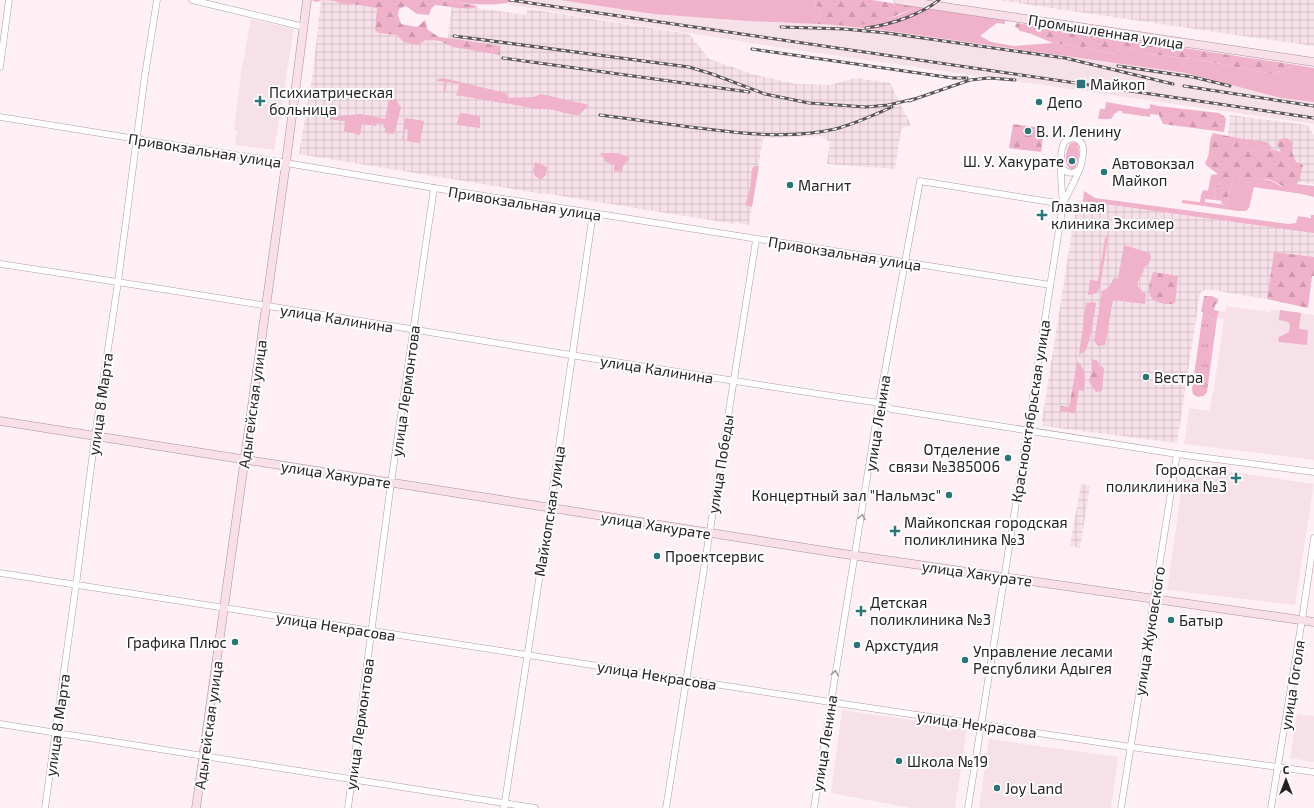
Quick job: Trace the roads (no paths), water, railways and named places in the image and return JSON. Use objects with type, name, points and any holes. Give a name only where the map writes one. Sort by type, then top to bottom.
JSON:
[{"type":"main road","name":"Адыгейская улица","points":[[196,808],[286,163],[307,0]]},
{"type":"main road","name":"Промышленная улица","points":[[898,0],[1314,62]]},
{"type":"main road","name":"улица Хакурате","points":[[0,421],[856,556],[1314,622]]},
{"type":"street","points":[[0,67],[9,0]]},
{"type":"street","name":"улица 8 Марта","points":[[45,808],[156,0]]},
{"type":"street","points":[[192,0],[304,27]]},
{"type":"street","name":"Привокзальная улица","points":[[0,117],[756,240],[1050,285]]},
{"type":"street","points":[[1074,138],[1080,141],[1083,147],[1081,164],[1063,204],[1060,163],[1063,145],[1067,140],[1074,138]]},
{"type":"street","points":[[1061,167],[1069,173],[1076,172],[1079,168]]},
{"type":"street","name":"улица Ленина","points":[[814,808],[830,702],[856,556],[880,403],[904,263],[920,181],[1063,204]]},
{"type":"street","name":"улица Лермонтова","points":[[348,808],[391,483],[434,188]]},
{"type":"street","name":"Краснооктябрьская улица","points":[[968,808],[1063,204]]},
{"type":"street","name":"Майкопская улица","points":[[504,806],[550,508],[592,213]]},
{"type":"street","name":"улица Победы","points":[[666,808],[756,240]]},
{"type":"street","name":"улица Калинина","points":[[0,264],[733,382],[880,403],[891,409],[1027,431],[1177,454],[1314,472]]},
{"type":"street","name":"улица Жуковского","points":[[1121,808],[1177,454]]},
{"type":"street","name":"улица Гоголя","points":[[1271,808],[1314,538]]},
{"type":"street","name":"улица Некрасова","points":[[0,573],[830,702],[1131,747],[1314,772]]},
{"type":"street","points":[[0,724],[351,779],[504,806],[535,808]]},
{"type":"railway","points":[[510,0],[1314,118]]},
{"type":"railway","points":[[866,28],[914,15],[939,0]]},
{"type":"railway","points":[[781,27],[844,29],[887,33],[1065,58],[1173,84]]},
{"type":"railway","points":[[454,36],[689,67],[765,94],[809,103],[866,107],[888,105],[914,99]]},
{"type":"railway","points":[[752,49],[953,78],[967,78]]},
{"type":"railway","points":[[503,58],[749,92]]},
{"type":"railway","points":[[1118,66],[1193,77],[1230,86]]},
{"type":"railway","points":[[909,101],[970,80],[989,78],[1015,80]]},
{"type":"railway","points":[[1184,86],[1314,106]]},
{"type":"railway","points":[[600,115],[726,131],[781,135],[835,129],[857,122],[892,107]]},
{"type":"place","name":"Майкоп","points":[[1081,84]]},
{"type":"place","name":"Психиатрическая больница","points":[[260,101]]},
{"type":"place","name":"Депо","points":[[1039,102]]},
{"type":"place","name":"В. И. Ленину","points":[[1028,131]]},
{"type":"place","name":"Ш. У. Хакурате","points":[[1072,161]]},
{"type":"place","name":"Автовокзал Майкоп","points":[[1104,172]]},
{"type":"place","name":"Магнит","points":[[790,185]]},
{"type":"place","name":"Глазная клиника Эксимер","points":[[1042,215]]},
{"type":"place","name":"Вестра","points":[[1146,377]]},
{"type":"place","name":"Отделение связи №385006","points":[[1008,458]]},
{"type":"place","name":"Городская поликлиника №3","points":[[1236,478]]},
{"type":"place","name":"Концертный зал \"Нальмэс\"","points":[[949,495]]},
{"type":"place","name":"Майкопская городская поликлиника №3","points":[[895,531]]},
{"type":"place","name":"Проектсервис","points":[[657,556]]},
{"type":"place","name":"Детская поликлиника №3","points":[[861,611]]},
{"type":"place","name":"Батыр","points":[[1171,620]]},
{"type":"place","name":"Графика Плюс","points":[[235,642]]},
{"type":"place","name":"Архстудия","points":[[857,645]]},
{"type":"place","name":"Управление лесами Республики Адыгея","points":[[965,660]]},
{"type":"place","name":"Школа №19","points":[[899,761]]},
{"type":"place","name":"Joy Land","points":[[997,788]]}]
